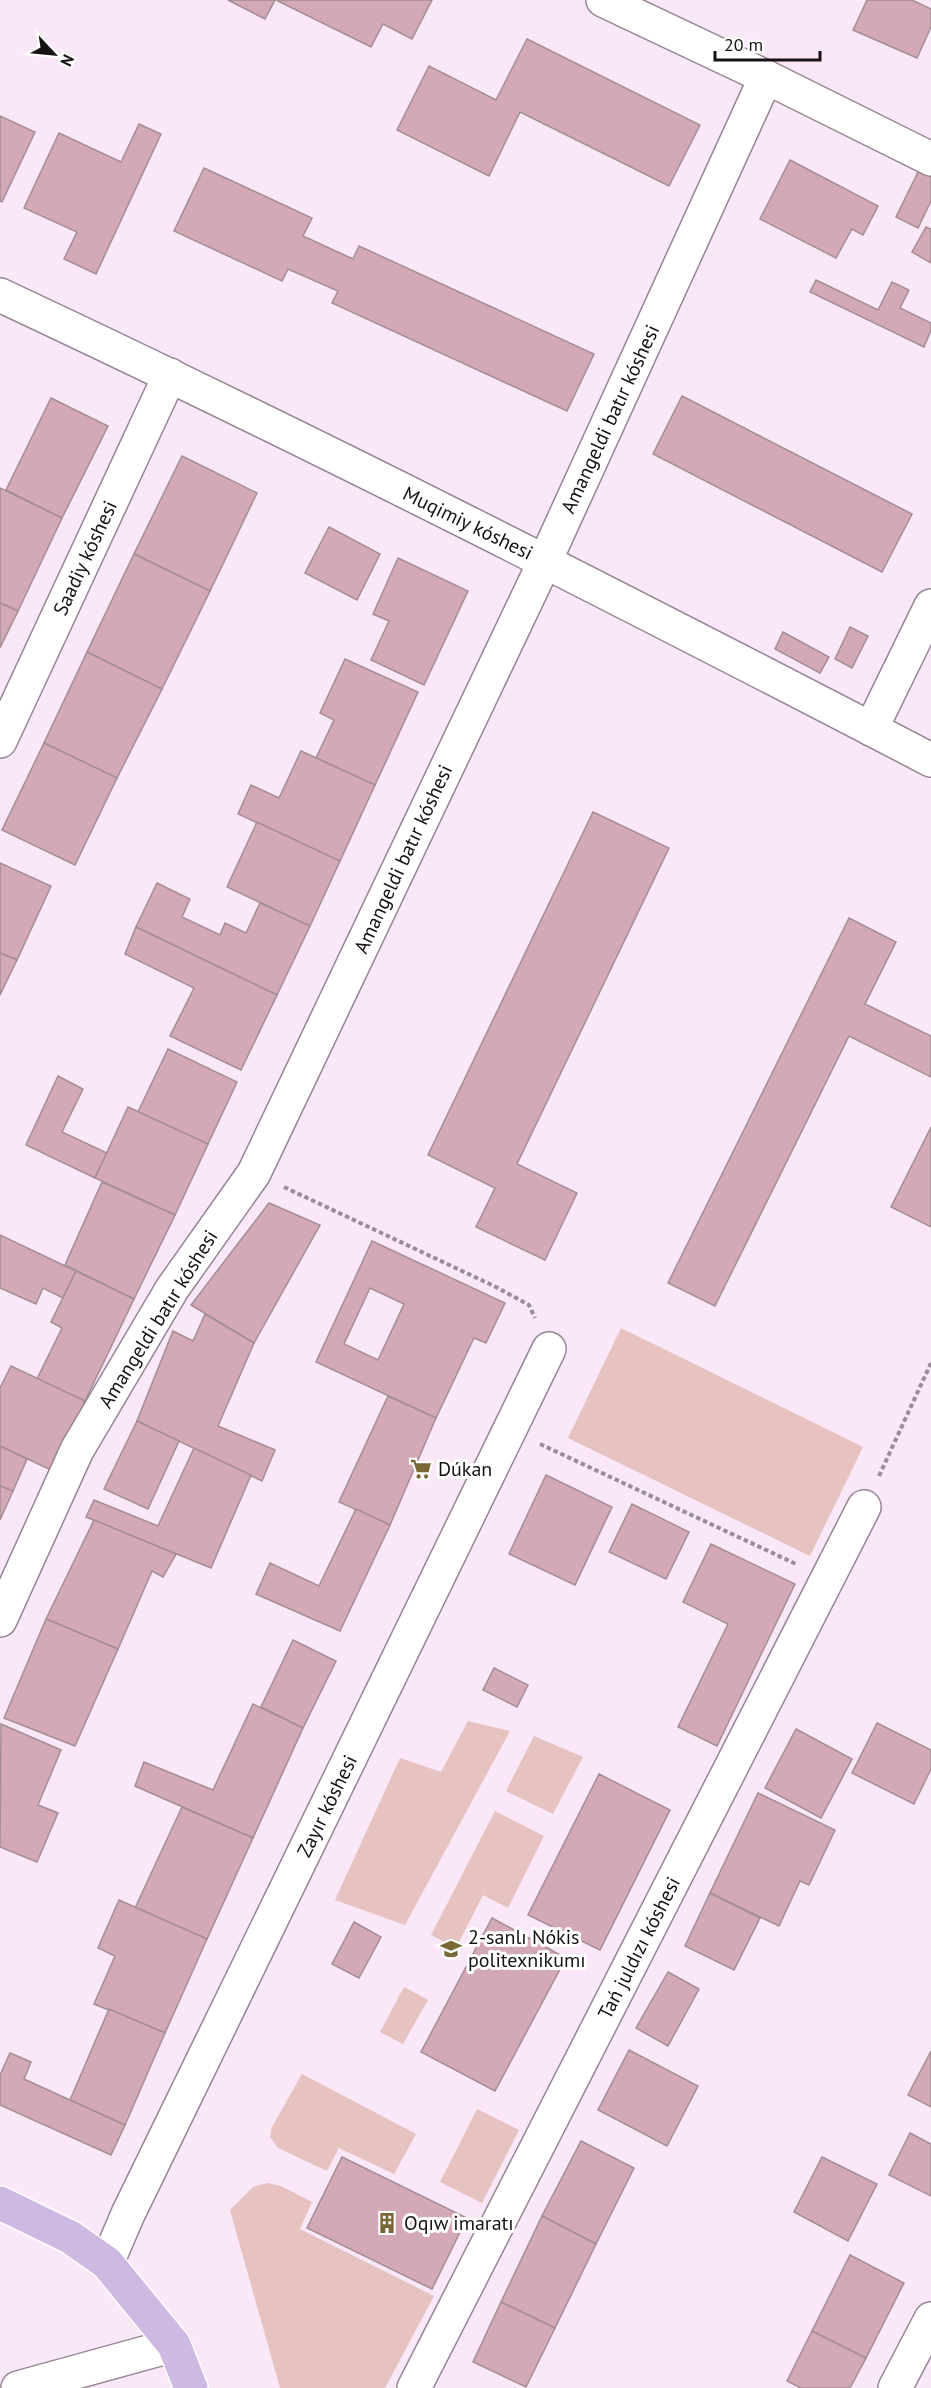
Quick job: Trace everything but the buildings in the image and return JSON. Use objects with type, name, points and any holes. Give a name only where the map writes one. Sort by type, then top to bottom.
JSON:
[{"type":"main road","points":[[0,2203],[70,2237],[107,2263],[174,2345],[192,2388]]},
{"type":"street","points":[[603,0],[766,77],[931,159]]},
{"type":"street","name":"Amangeldi batır kóshesi","points":[[0,1620],[77,1450],[172,1289],[254,1173],[545,561],[766,77]]},
{"type":"street","name":"Muqimiy kóshesi","points":[[0,296],[170,375],[545,561],[931,760]]},
{"type":"street","name":"Saadiy kóshesi","points":[[0,741],[170,375]]},
{"type":"street","points":[[872,729],[931,606]]},
{"type":"street","name":"Zayır kóshesi","points":[[107,2263],[128,2214],[549,1349]]},
{"type":"street","name":"Tań juldızı kóshesi","points":[[414,2388],[864,1508]]},
{"type":"street","points":[[895,2388],[931,2319]]},
{"type":"street","points":[[18,2388],[174,2345]]},
{"type":"path","points":[[254,1173],[496,1287],[529,1305],[549,1349]]},
{"type":"path","points":[[864,1508],[931,1363]]},
{"type":"path","points":[[510,1430],[827,1579]]},
{"type":"shaded area","points":[[621,1328],[863,1447],[810,1556],[568,1438]]},
{"type":"shaded area","points":[[468,1721],[510,1731],[405,1925],[335,1900],[400,1758],[441,1772]]},
{"type":"shaded area","points":[[534,1736],[583,1757],[553,1814],[506,1791]]},
{"type":"shaded area","points":[[495,1811],[544,1836],[508,1908],[483,1895],[456,1948],[431,1935]]},
{"type":"shaded area","points":[[404,1987],[428,2000],[403,2044],[380,2032]]},
{"type":"shaded area","points":[[302,2074],[416,2134],[394,2174],[339,2148],[327,2171],[278,2148],[270,2137],[272,2127]]},
{"type":"shaded area","points":[[477,2109],[519,2130],[482,2203],[440,2182]]},
{"type":"shaded area","points":[[267,2183],[281,2186],[312,2202],[300,2229],[434,2296],[385,2388],[280,2388],[230,2210],[253,2187]]},
{"type":"place","name":"Dúkan","points":[[421,1469]]},
{"type":"place","name":"2-sanlı Nókis politexnikumı","points":[[451,1949]]},
{"type":"place","name":"Oqıw imaratı","points":[[387,2223]]}]
